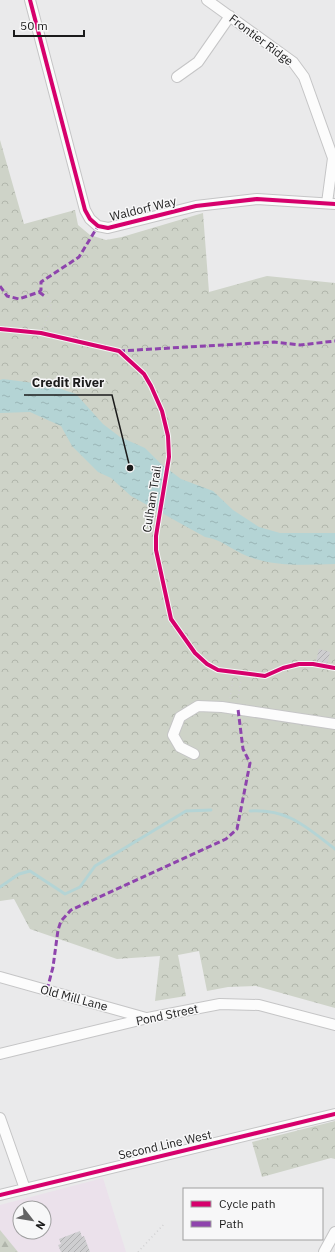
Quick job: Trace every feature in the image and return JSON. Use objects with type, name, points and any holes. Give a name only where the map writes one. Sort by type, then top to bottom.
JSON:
[{"type":"street","name":"Waldorf Way","points":[[30,0],[85,210],[90,219],[98,226],[115,227],[196,206],[257,199],[331,203]]},
{"type":"street","name":"Frontier Ridge","points":[[207,0],[293,62],[304,77],[333,158],[331,203]]},
{"type":"street","points":[[177,77],[198,62],[230,16]]},
{"type":"street","points":[[194,754],[180,747],[173,735],[180,717],[198,706],[232,708],[335,724]]},
{"type":"street","name":"Old Mill Lane","points":[[0,977],[148,1018]]},
{"type":"street","name":"Pond Street","points":[[0,1054],[148,1018],[220,1004],[259,1004],[335,1025]]},
{"type":"street","name":"Second Line West","points":[[0,1195],[335,1114]]},
{"type":"street","points":[[0,1118],[25,1189]]},
{"type":"street","points":[[324,1252],[335,1232]]},
{"type":"path","points":[[43,328],[51,310],[51,302],[46,297]]},
{"type":"path","points":[[226,671],[250,674]]},
{"type":"path","points":[[232,708],[234,672]]},
{"type":"path","points":[[232,708],[242,673]]},
{"type":"path","points":[[138,1252],[166,1223]]},
{"type":"shaded area","points":[[103,1178],[126,1252],[0,1252],[0,1205],[12,1202],[12,1240],[52,1240],[52,1200],[19,1200]]},
{"type":"green space","points":[[0,140],[24,224],[75,210],[78,225],[90,235],[106,240],[122,237],[203,213],[209,292],[267,276],[335,283],[335,1008],[256,986],[228,987],[207,991],[199,951],[178,955],[186,996],[155,1001],[160,956],[117,959],[30,929],[14,899],[0,901]]},
{"type":"green space","points":[[335,1121],[335,1159],[331,1158],[262,1177],[252,1142]]},
{"type":"green space","points":[[0,1230],[18,1252],[0,1252]]},
{"type":"water","points":[[3,379],[49,385],[76,394],[103,424],[120,437],[145,448],[161,464],[181,479],[213,491],[233,510],[259,527],[280,533],[335,533],[335,564],[279,564],[258,560],[242,554],[221,542],[205,537],[131,496],[111,478],[98,472],[72,446],[61,426],[30,412],[0,413],[0,380]]},
{"type":"building","points":[[319,649],[330,652],[327,664],[316,661]]},
{"type":"building","points":[[80,1231],[82,1237],[84,1236],[90,1252],[61,1252],[58,1245],[61,1244],[59,1239]]},
{"type":"waterway","points":[[0,887],[19,874],[30,871],[65,894],[80,887],[95,866],[186,811],[211,810]]},
{"type":"waterway","points":[[250,811],[264,811],[286,816],[306,827],[335,849]]},
{"type":"marked path","points":[[0,286],[7,296],[19,299],[39,292],[41,290],[41,282],[79,257],[98,226]]},
{"type":"marked path","points":[[39,292],[46,297]]},
{"type":"marked path","points":[[119,351],[274,342],[300,345],[335,341]]},
{"type":"marked path","points":[[47,990],[53,967],[58,930],[61,921],[71,910],[226,839],[237,829],[250,763],[243,749],[238,709]]},
{"type":"cycle path","points":[[30,0],[85,210],[90,219],[98,226],[108,228],[196,206],[257,199],[335,204]]},
{"type":"cycle path","name":"Culham Trail","points":[[0,329],[41,333],[119,351],[144,374],[162,411],[168,436],[169,457],[156,536],[156,550],[171,619],[195,653],[207,664],[218,670],[265,676],[283,668],[299,664],[313,664],[335,668]]},
{"type":"cycle path","points":[[0,1195],[335,1114]]},
{"type":"place","name":"Credit River","points":[[130,468]]}]
